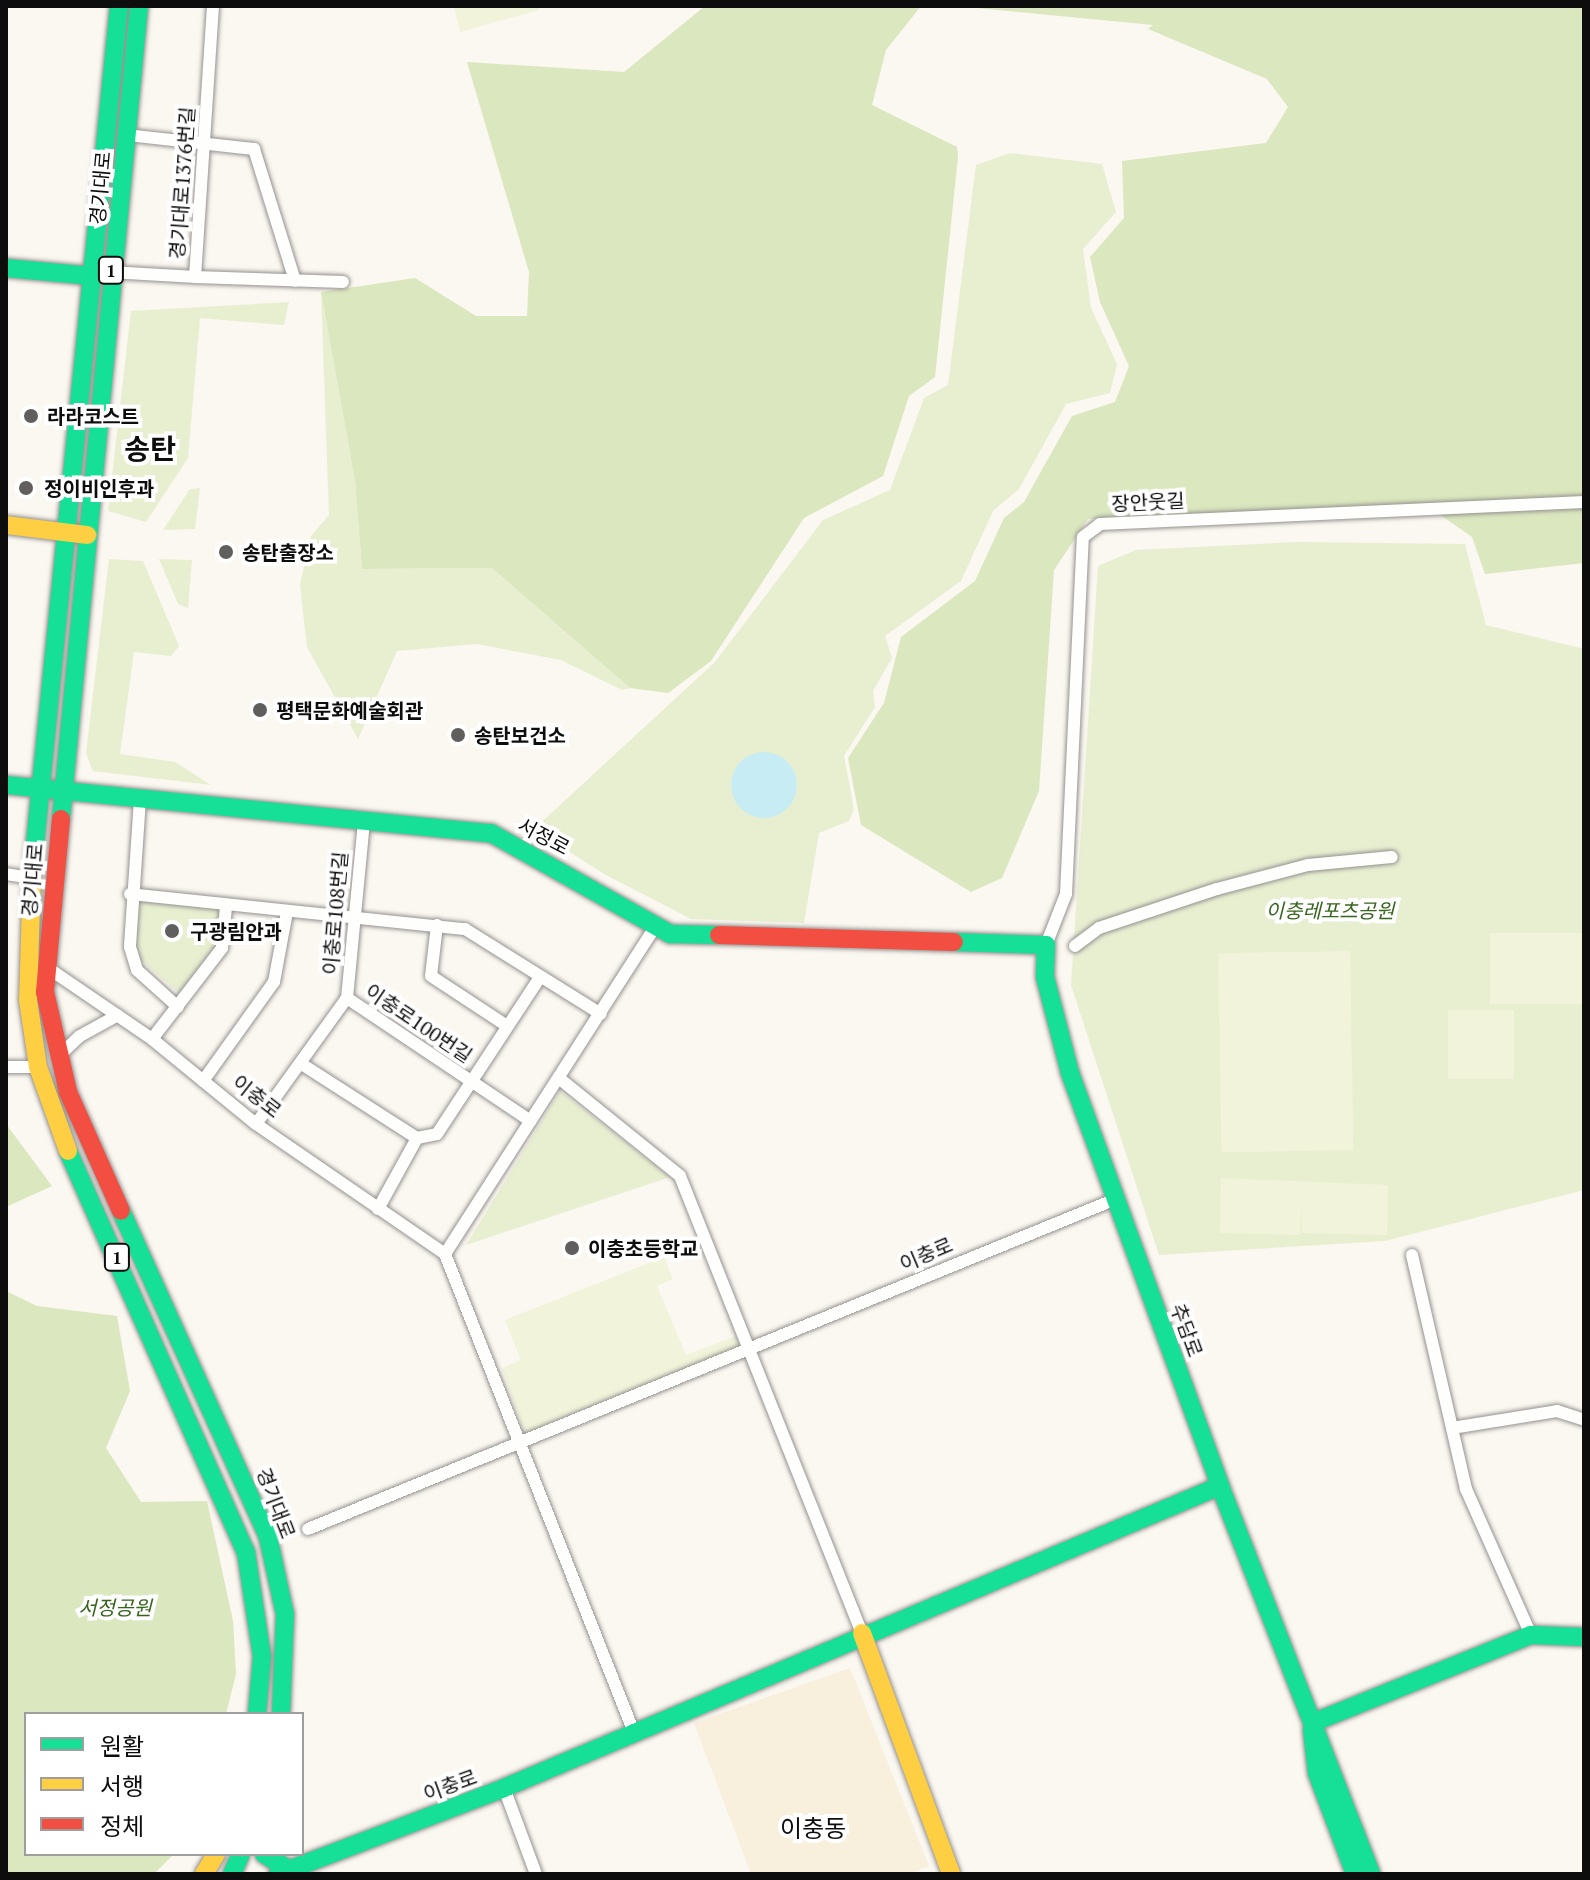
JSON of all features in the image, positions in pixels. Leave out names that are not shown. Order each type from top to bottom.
[{"type":"street","name":"경기대로","points":[[119,6],[80,663],[61,791],[47,967],[58,1057],[85,1132],[268,1537],[285,1614],[281,1712]]},
{"type":"street","name":"경기대로","points":[[139,6],[127,135],[102,274],[67,532],[25,946],[38,1067],[70,1157],[236,1523],[256,1593],[262,1656],[257,1712]]},
{"type":"street","name":"경기대로1376번길","points":[[102,274],[195,277],[213,6]]},
{"type":"street","points":[[127,135],[254,149],[295,281]]},
{"type":"street","points":[[6,268],[102,274]]},
{"type":"street","points":[[195,277],[343,282]]},
{"type":"street","name":"장안웃길","points":[[1046,945],[1066,894],[1083,537],[1100,524],[1584,502]]},
{"type":"street","points":[[6,525],[87,535]]},
{"type":"street","name":"서정로","points":[[6,785],[491,833],[670,934],[1046,945]]},
{"type":"street","points":[[140,799],[130,894],[130,947],[137,970],[178,1007]]},
{"type":"street","name":"이충로108번길","points":[[256,1124],[347,998],[364,821]]},
{"type":"street","points":[[1075,946],[1099,928],[1217,889],[1308,865],[1392,857]]},
{"type":"street","points":[[6,874],[31,878]]},
{"type":"street","points":[[130,894],[226,907],[354,916],[465,929],[601,1014]]},
{"type":"street","points":[[152,1039],[222,948],[226,907]]},
{"type":"street","points":[[203,1081],[274,982],[287,912]]},
{"type":"street","points":[[437,925],[431,976],[507,1026]]},
{"type":"street","points":[[633,1730],[445,1254],[655,927]]},
{"type":"street","name":"추담로","points":[[1046,945],[1045,977],[1070,1073],[1220,1486],[1371,1874]]},
{"type":"street","name":"이충로","points":[[25,946],[47,967],[152,1039],[256,1124],[445,1254]]},
{"type":"street","name":"이충로100번길","points":[[378,1209],[417,1138],[437,1134],[540,977]]},
{"type":"street","name":"이충로100번길","points":[[347,998],[531,1121]]},
{"type":"street","points":[[58,1057],[80,1036],[118,1015]]},
{"type":"street","points":[[300,1063],[417,1138]]},
{"type":"street","points":[[6,1067],[38,1067]]},
{"type":"street","points":[[560,1079],[680,1176],[754,1350],[951,1874]]},
{"type":"street","name":"이충로","points":[[308,1529],[754,1350],[1116,1199]]},
{"type":"street","points":[[1412,1255],[1466,1489],[1531,1635]]},
{"type":"street","points":[[1452,1428],[1557,1411],[1584,1420]]},
{"type":"street","name":"이충로","points":[[283,1872],[504,1788],[862,1633],[1220,1486]]},
{"type":"street","points":[[1312,1723],[1531,1635],[1584,1637]]},
{"type":"street","name":"추담로","points":[[1312,1723],[1317,1773],[1355,1874]]},
{"type":"street","points":[[504,1788],[536,1874]]},
{"type":"street","points":[[204,1874],[215,1856]]},
{"type":"street","points":[[266,1856],[283,1872]]},
{"type":"shaded area","points":[[850,1668],[929,1866],[909,1874],[751,1874],[694,1723]]},
{"type":"green space","points":[[454,6],[538,6],[539,10],[460,32]]},
{"type":"green space","points":[[705,6],[921,6],[886,50],[872,105],[957,147],[958,157],[935,377],[909,396],[883,476],[804,518],[711,661],[668,693],[630,688],[492,568],[362,569],[355,481],[321,292],[415,278],[476,316],[527,316],[529,272],[467,62],[624,72]]},
{"type":"green space","points":[[956,6],[1584,6],[1584,563],[1485,574],[1472,537],[1429,507],[1088,519],[1054,570],[1039,791],[1002,878],[971,892],[861,825],[848,758],[884,703],[901,637],[975,581],[1004,518],[1024,502],[1072,416],[1115,402],[1129,366],[1100,302],[1090,257],[1124,218],[1122,161],[1266,143],[1288,107],[1267,79],[1148,29],[1153,25]]},
{"type":"green space","points":[[1010,153],[1102,164],[1116,212],[1083,249],[1091,308],[1117,364],[1110,393],[1066,404],[1019,489],[993,511],[961,581],[885,636],[892,658],[873,691],[875,707],[844,756],[854,809],[849,821],[819,833],[804,923],[691,919],[604,874],[534,829],[715,662],[823,520],[890,490],[924,398],[948,385],[976,165]]},
{"type":"green space","points":[[321,292],[355,481],[362,569],[492,568],[630,688],[622,690],[561,660],[477,644],[397,651],[358,739],[307,647],[300,585],[311,536],[329,515]]},
{"type":"green space","points":[[289,302],[284,325],[200,318],[188,458],[146,522],[108,511],[131,311]]},
{"type":"green space","points":[[200,488],[195,529],[163,530],[190,489]]},
{"type":"green space","name":"이충레포츠공원","points":[[1297,542],[1465,544],[1486,625],[1584,649],[1584,1190],[1385,1241],[1159,1255],[1071,985],[1098,566],[1136,550]]},
{"type":"green space","points":[[109,559],[143,561],[179,646],[171,656],[134,652],[120,754],[175,762],[211,785],[93,771],[86,753]]},
{"type":"green space","points":[[159,559],[192,560],[188,608],[178,604]]},
{"type":"green space","points":[[138,898],[220,908],[217,944],[180,994],[136,956]]},
{"type":"green space","points":[[1490,933],[1584,933],[1584,1004],[1490,1004]]},
{"type":"green space","points":[[1350,951],[1353,1150],[1221,1152],[1218,953]]},
{"type":"green space","points":[[1448,1010],[1514,1010],[1514,1079],[1448,1079]]},
{"type":"green space","points":[[560,1091],[670,1177],[466,1245]]},
{"type":"green space","points":[[6,1124],[52,1186],[6,1207]]},
{"type":"green space","points":[[1221,1178],[1388,1185],[1387,1235],[1302,1233],[1302,1203],[1300,1235],[1220,1233]]},
{"type":"green space","points":[[664,1257],[673,1279],[657,1286],[686,1355],[736,1336],[740,1347],[525,1434],[502,1368],[521,1360],[505,1320]]},
{"type":"green space","name":"서정공원","points":[[6,1291],[37,1306],[117,1316],[130,1391],[106,1448],[141,1502],[207,1501],[233,1621],[236,1674],[226,1712],[24,1712],[24,1856],[172,1856],[154,1874],[6,1874]]},
{"type":"water","points":[[764,752],[777,755],[787,762],[794,772],[797,785],[794,798],[787,808],[777,815],[764,818],[751,815],[741,808],[734,798],[731,785],[734,772],[741,762],[751,755]]},
{"type":"traffic: fast","points":[[32,874],[119,6]]},
{"type":"traffic: fast","points":[[61,819],[139,6]]},
{"type":"traffic: fast","points":[[6,268],[93,276]]},
{"type":"traffic: fast","points":[[6,785],[491,833],[670,934],[719,935]]},
{"type":"traffic: fast","points":[[954,942],[1046,945],[1045,977],[1070,1073],[1220,1486],[1371,1874]]},
{"type":"traffic: fast","points":[[68,1151],[246,1552],[262,1656],[257,1712]]},
{"type":"traffic: fast","points":[[121,1211],[268,1537],[285,1614],[281,1712]]},
{"type":"traffic: fast","points":[[278,1874],[504,1788],[1220,1486]]},
{"type":"traffic: fast","points":[[1312,1723],[1531,1635],[1584,1637]]},
{"type":"traffic: fast","points":[[1312,1730],[1317,1773],[1355,1874]]},
{"type":"traffic: fast","points":[[232,1874],[240,1856]]},
{"type":"traffic: fast","points":[[267,1856],[288,1869]]},
{"type":"traffic: slow","points":[[6,525],[87,535]]},
{"type":"traffic: slow","points":[[32,874],[28,1000],[38,1067],[68,1151]]},
{"type":"traffic: slow","points":[[862,1633],[951,1874]]},
{"type":"traffic: slow","points":[[204,1874],[215,1856]]},
{"type":"traffic: jam","points":[[61,819],[45,992],[68,1092],[121,1211]]},
{"type":"traffic: jam","points":[[719,935],[954,942]]},
{"type":"place","name":"라라코스트","points":[[31,416]]},
{"type":"place","name":"정이비인후과","points":[[26,488]]},
{"type":"place","name":"송탄출장소","points":[[226,552]]},
{"type":"place","name":"평택문화예술회관","points":[[260,710]]},
{"type":"place","name":"송탄보건소","points":[[458,735]]},
{"type":"place","name":"구광림안과","points":[[172,931]]},
{"type":"place","name":"이충초등학교","points":[[572,1248]]},
{"type":"district","name":"송탄","points":[[150,449]]},
{"type":"district","name":"이충동","points":[[813,1829]]}]
